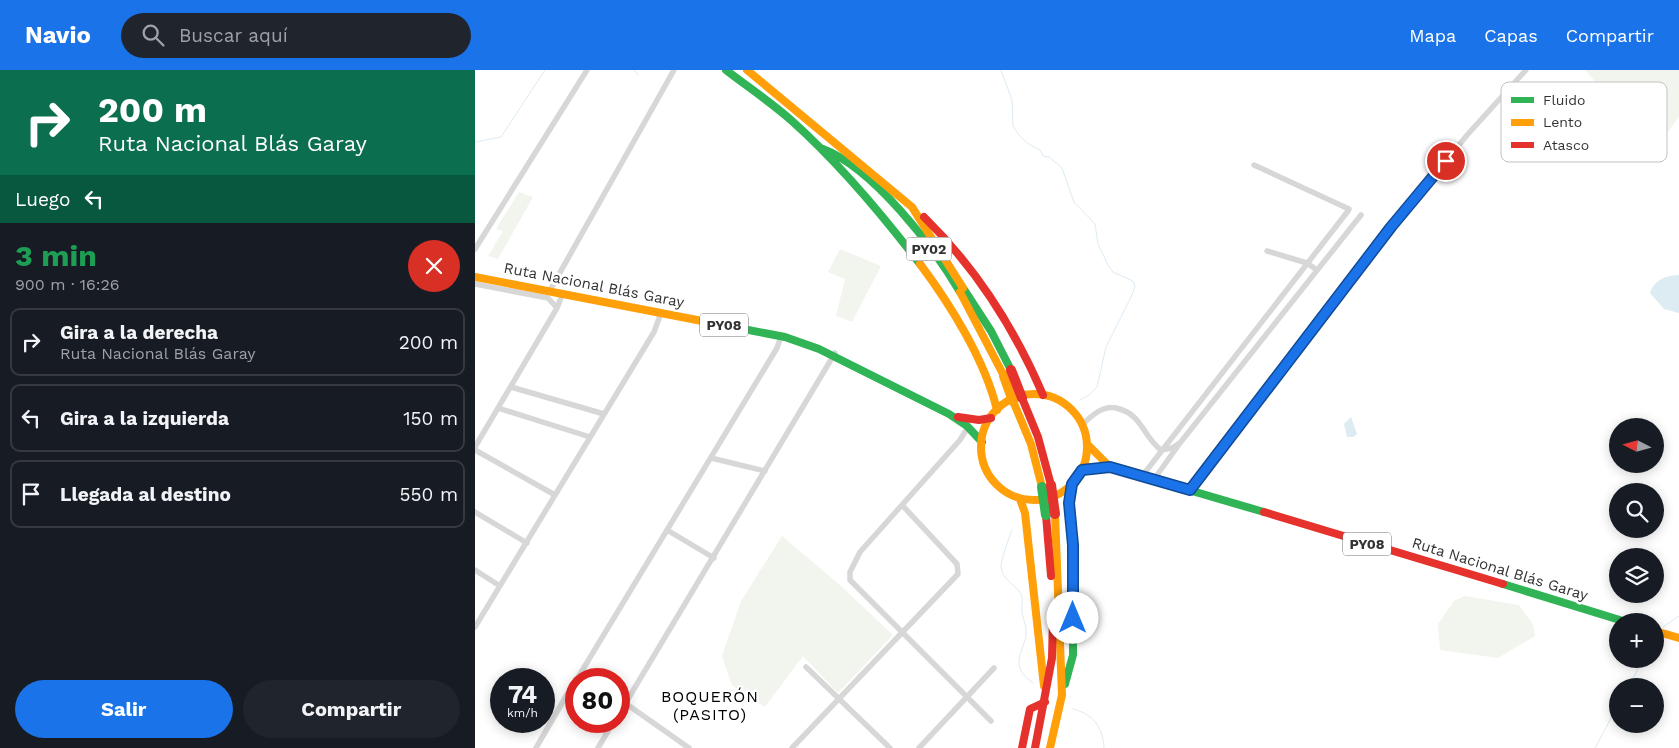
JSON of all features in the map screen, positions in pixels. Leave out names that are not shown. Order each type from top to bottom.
[{"type":"main road","name":"PY02","points":[[727,70],[791,120],[822,149],[831,150],[839,155],[870,182],[913,227],[951,278],[1007,373]]},
{"type":"main road","name":"PY02","points":[[747,70],[912,207],[991,331],[1018,400],[1031,444],[1047,486],[1051,514],[1063,695],[1050,748]]},
{"type":"main road","points":[[822,149],[889,223],[947,300],[992,390],[994,414],[982,442],[983,460],[991,477],[1003,490],[1020,499],[1048,499],[1072,484],[1082,470],[1087,444],[1082,425],[1070,408],[1053,398],[1043,395],[1018,397],[994,414]]},
{"type":"main road","points":[[912,207],[947,239],[977,274],[1007,320],[1031,365],[1043,395]]},
{"type":"main road","name":"Ruta Nacional Blás Garay","points":[[475,277],[781,336],[835,354],[958,417],[982,442]]},
{"type":"main road","name":"Ruta Nacional Blás Garay","points":[[958,417],[979,420],[994,414]]},
{"type":"main road","points":[[1087,444],[1110,467]]},
{"type":"main road","name":"Ruta Nacional Blás Garay","points":[[1082,470],[1110,467],[1155,478],[1609,617]]},
{"type":"main road","points":[[1063,695],[1073,655],[1073,545],[1069,503],[1072,484]]},
{"type":"main road","points":[[1020,499],[1025,513],[1045,700],[1030,709],[1022,748]]},
{"type":"main road","name":"PY02","points":[[1035,748],[1052,658],[1051,514]]},
{"type":"main road","points":[[1664,634],[1679,638]]},
{"type":"street","points":[[475,249],[587,70]]},
{"type":"street","points":[[549,292],[675,70]]},
{"type":"street","points":[[1515,82],[1526,70]]},
{"type":"street","points":[[1190,490],[1391,227],[1468,134],[1501,98]]},
{"type":"street","points":[[1143,475],[1349,208],[1254,165]]},
{"type":"street","points":[[1155,478],[1180,443],[1361,215]]},
{"type":"street","points":[[1267,251],[1307,263],[1317,270]]},
{"type":"street","points":[[475,284],[548,298],[557,308]]},
{"type":"street","points":[[555,495],[475,448],[557,308],[562,295]]},
{"type":"street","points":[[475,627],[654,332],[661,313]]},
{"type":"street","points":[[1263,318],[1275,323]]},
{"type":"street","points":[[583,668],[777,348],[781,336]]},
{"type":"street","points":[[630,695],[835,354]]},
{"type":"street","points":[[511,387],[604,414]]},
{"type":"street","points":[[1082,425],[1095,413],[1111,407],[1129,411],[1153,443],[1161,450]]},
{"type":"street","points":[[498,408],[591,437]]},
{"type":"street","points":[[968,427],[960,440],[860,552],[850,572],[850,580],[991,721]]},
{"type":"street","points":[[1153,443],[1168,441]]},
{"type":"street","points":[[1161,450],[1172,448],[1180,443]]},
{"type":"street","points":[[711,458],[765,472]]},
{"type":"street","points":[[792,748],[958,574],[957,564],[902,505]]},
{"type":"street","points":[[475,512],[527,543]]},
{"type":"street","points":[[667,530],[714,558]]},
{"type":"street","points":[[475,570],[500,586]]},
{"type":"street","points":[[806,666],[890,748]]},
{"type":"street","points":[[919,748],[994,668]]},
{"type":"street","points":[[536,748],[565,699]]},
{"type":"street","points":[[630,707],[689,748]]},
{"type":"street","points":[[598,748],[607,733]]},
{"type":"shaded area","points":[[1585,70],[1679,70],[1679,117],[1667,133],[1667,82],[1596,82]]},
{"type":"shaded area","points":[[519,192],[533,197],[498,259],[488,256],[503,231],[496,229]]},
{"type":"shaded area","points":[[840,249],[881,266],[852,322],[836,316],[845,279],[828,272]]},
{"type":"shaded area","points":[[1679,275],[1679,313],[1664,309],[1650,293],[1655,284],[1661,279]]},
{"type":"shaded area","points":[[1351,417],[1357,434],[1353,437],[1347,437],[1344,424]]},
{"type":"shaded area","points":[[782,536],[841,586],[893,635],[838,693],[803,656],[765,707],[732,685],[722,656],[741,601]]},
{"type":"shaded area","points":[[1465,596],[1519,605],[1533,624],[1535,636],[1498,658],[1440,650],[1438,624],[1454,601]]},
{"type":"waterway","points":[[475,142],[501,137],[545,70]]},
{"type":"waterway","points":[[634,70],[638,75]]},
{"type":"waterway","points":[[1001,70],[1012,100],[1013,126],[1027,143],[1040,150],[1043,156],[1049,157],[1062,168],[1074,202],[1095,224],[1098,244],[1108,265],[1113,272],[1133,281],[1135,286],[1106,347],[1097,387],[1080,400]]},
{"type":"waterway","points":[[1012,530],[1001,566],[1004,575],[1022,597],[1026,635],[1019,662],[1024,676],[1033,683]]},
{"type":"waterway","points":[[1664,626],[1679,616]]},
{"type":"waterway","points":[[1633,678],[1638,668]]},
{"type":"waterway","points":[[1073,709],[1086,714],[1096,722],[1102,734],[1104,748]]},
{"type":"waterway","points":[[1595,748],[1609,722]]},
{"type":"traffic: fast","points":[[726,70],[768,101],[810,137],[875,208],[920,264]]},
{"type":"traffic: fast","points":[[823,149],[862,173],[881,190],[918,232],[960,292]]},
{"type":"traffic: fast","points":[[963,288],[991,331],[1011,370]]},
{"type":"traffic: fast","points":[[733,327],[785,337],[819,349],[949,414],[967,426],[982,442]]},
{"type":"traffic: fast","points":[[1082,470],[1110,467],[1264,512]]},
{"type":"traffic: fast","points":[[1065,684],[1073,655],[1073,545],[1069,503],[1072,484]]},
{"type":"traffic: fast","points":[[1042,487],[1046,515]]},
{"type":"traffic: fast","points":[[1503,584],[1609,617]]},
{"type":"traffic: slow","points":[[747,70],[912,207],[963,288]]},
{"type":"traffic: slow","points":[[920,264],[965,333],[984,372],[997,410]]},
{"type":"traffic: slow","points":[[475,277],[733,327]]},
{"type":"traffic: slow","points":[[960,292],[1004,376]]},
{"type":"traffic: slow","points":[[1004,376],[1013,401]]},
{"type":"traffic: slow","points":[[1034,394],[1054,398],[1071,410],[1083,427],[1087,447],[1083,467],[1071,484],[1054,496],[1034,500],[1014,496],[997,484],[985,467],[981,447],[985,427],[997,410],[1014,398],[1034,394]]},
{"type":"traffic: slow","points":[[1013,401],[1031,444],[1042,487]]},
{"type":"traffic: slow","points":[[1087,444],[1110,467]]},
{"type":"traffic: slow","points":[[1020,499],[1025,513],[1044,686]]},
{"type":"traffic: slow","points":[[1050,748],[1062,695],[1055,514]]},
{"type":"traffic: slow","points":[[1664,634],[1679,638]]},
{"type":"traffic: jam","points":[[924,217],[961,257],[993,300],[1020,346],[1043,395]]},
{"type":"traffic: jam","points":[[1011,370],[1022,398]]},
{"type":"traffic: jam","points":[[1022,398],[1038,437],[1051,485]]},
{"type":"traffic: jam","points":[[958,417],[979,420],[991,418]]},
{"type":"traffic: jam","points":[[1051,485],[1055,514]]},
{"type":"traffic: jam","points":[[1264,512],[1503,584]]},
{"type":"traffic: jam","points":[[1046,515],[1051,576]]},
{"type":"traffic: jam","points":[[1035,748],[1052,658],[1053,616]]},
{"type":"traffic: jam","points":[[1022,748],[1030,709],[1045,702]]},
{"type":"district","name":"BOQUERÓN (PASITO)","points":[[710,705]]},
{"type":"route","points":[[1073,618],[1073,545],[1069,519],[1069,503],[1072,484],[1082,470],[1110,467],[1190,490],[1391,227],[1446,161]]}]
